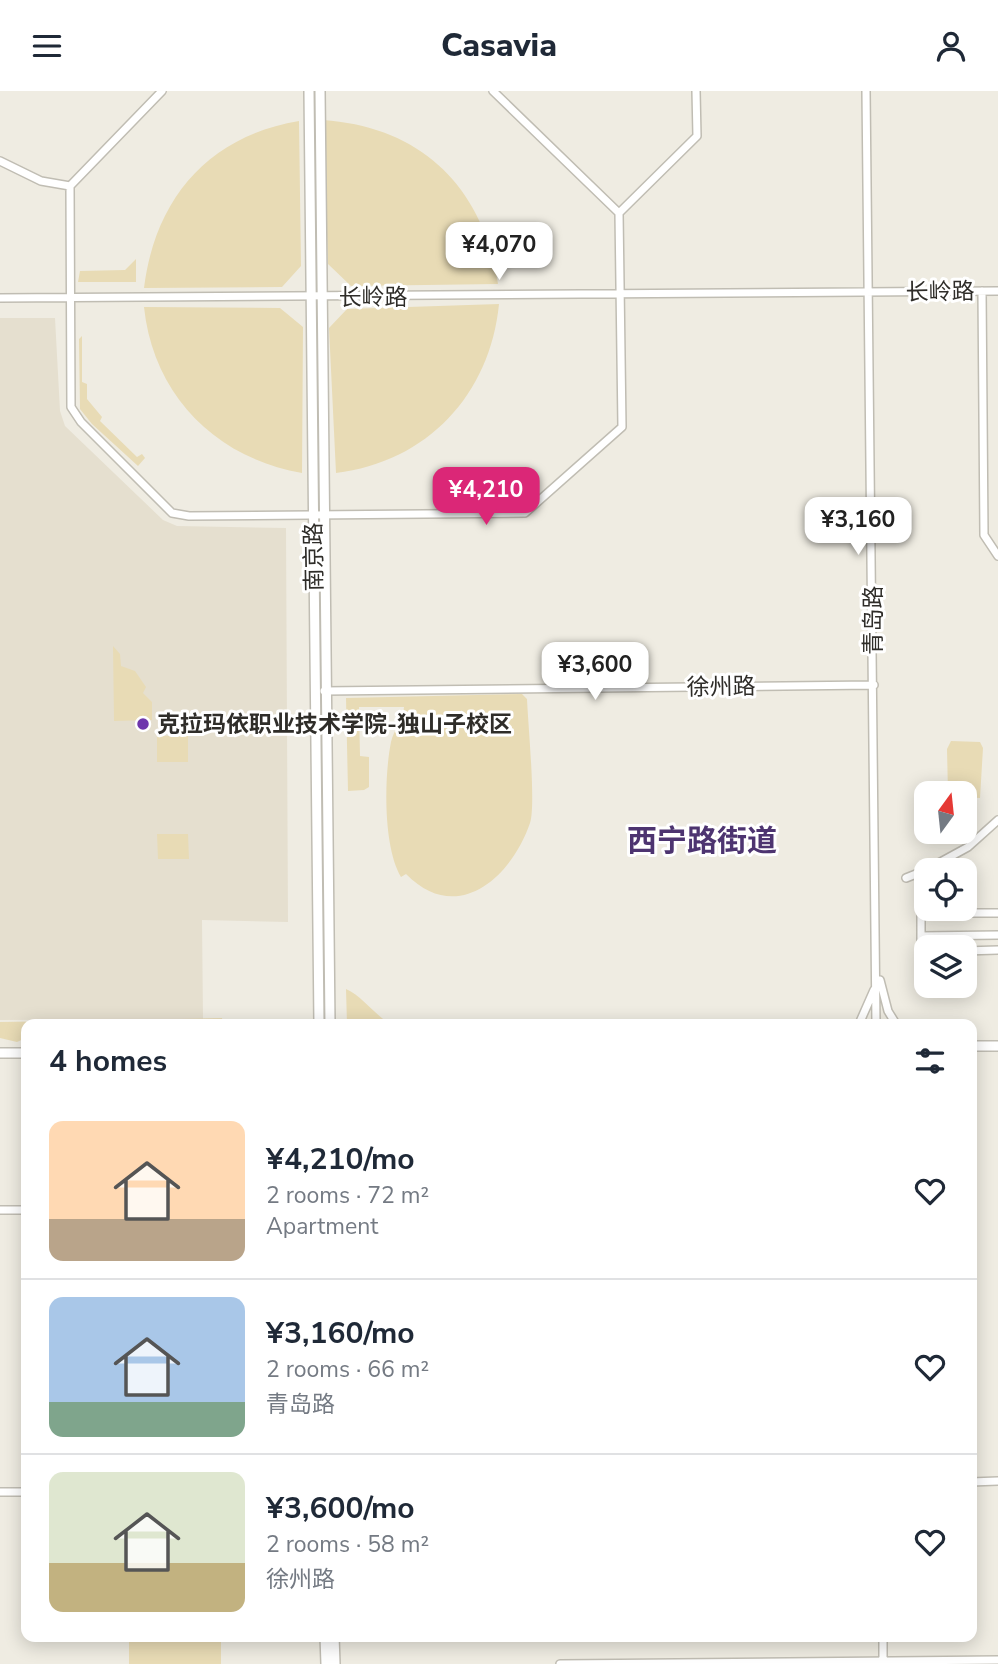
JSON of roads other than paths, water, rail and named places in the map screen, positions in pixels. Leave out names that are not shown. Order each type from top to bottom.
[{"type":"main road","name":"南京路","points":[[309,91],[319,1019]]},
{"type":"main road","name":"南京路","points":[[320,91],[330,1019]]},
{"type":"main road","points":[[977,1046],[998,1046]]},
{"type":"main road","points":[[0,1053],[21,1053]]},
{"type":"main road","points":[[326,1642],[326,1664]]},
{"type":"main road","points":[[334,1642],[335,1664]]},
{"type":"street","points":[[162,91],[70,186],[71,407],[80,422],[172,513],[189,516],[525,513],[622,427],[619,213],[493,91]]},
{"type":"street","points":[[619,213],[697,137],[696,91]]},
{"type":"street","name":"青岛路","points":[[866,91],[876,1019]]},
{"type":"street","points":[[0,161],[41,181],[70,186]]},
{"type":"street","points":[[982,291],[984,535],[998,556]]},
{"type":"street","name":"长岭路","points":[[0,298],[998,291]]},
{"type":"street","name":"徐州路","points":[[316,691],[874,685]]},
{"type":"street","points":[[948,858],[968,847],[998,820]]},
{"type":"street","points":[[906,878],[914,875]]},
{"type":"street","points":[[921,935],[920,913],[998,913]]},
{"type":"street","points":[[977,936],[998,936]]},
{"type":"street","points":[[987,936],[988,950]]},
{"type":"street","points":[[977,950],[998,950]]},
{"type":"street","points":[[861,1019],[873,993],[877,965]]},
{"type":"street","points":[[877,965],[888,1011],[893,1019]]},
{"type":"street","points":[[0,1210],[21,1210]]},
{"type":"street","points":[[977,1482],[998,1481]]},
{"type":"street","points":[[0,1492],[21,1492]]},
{"type":"street","points":[[883,1642],[883,1660]]},
{"type":"street","points":[[560,1664],[998,1660]]},
{"type":"place","name":"克拉玛依职业技术学院-独山子校区","points":[[143,724]]},
{"type":"district","name":"西宁路街道","points":[[702,841]]}]
